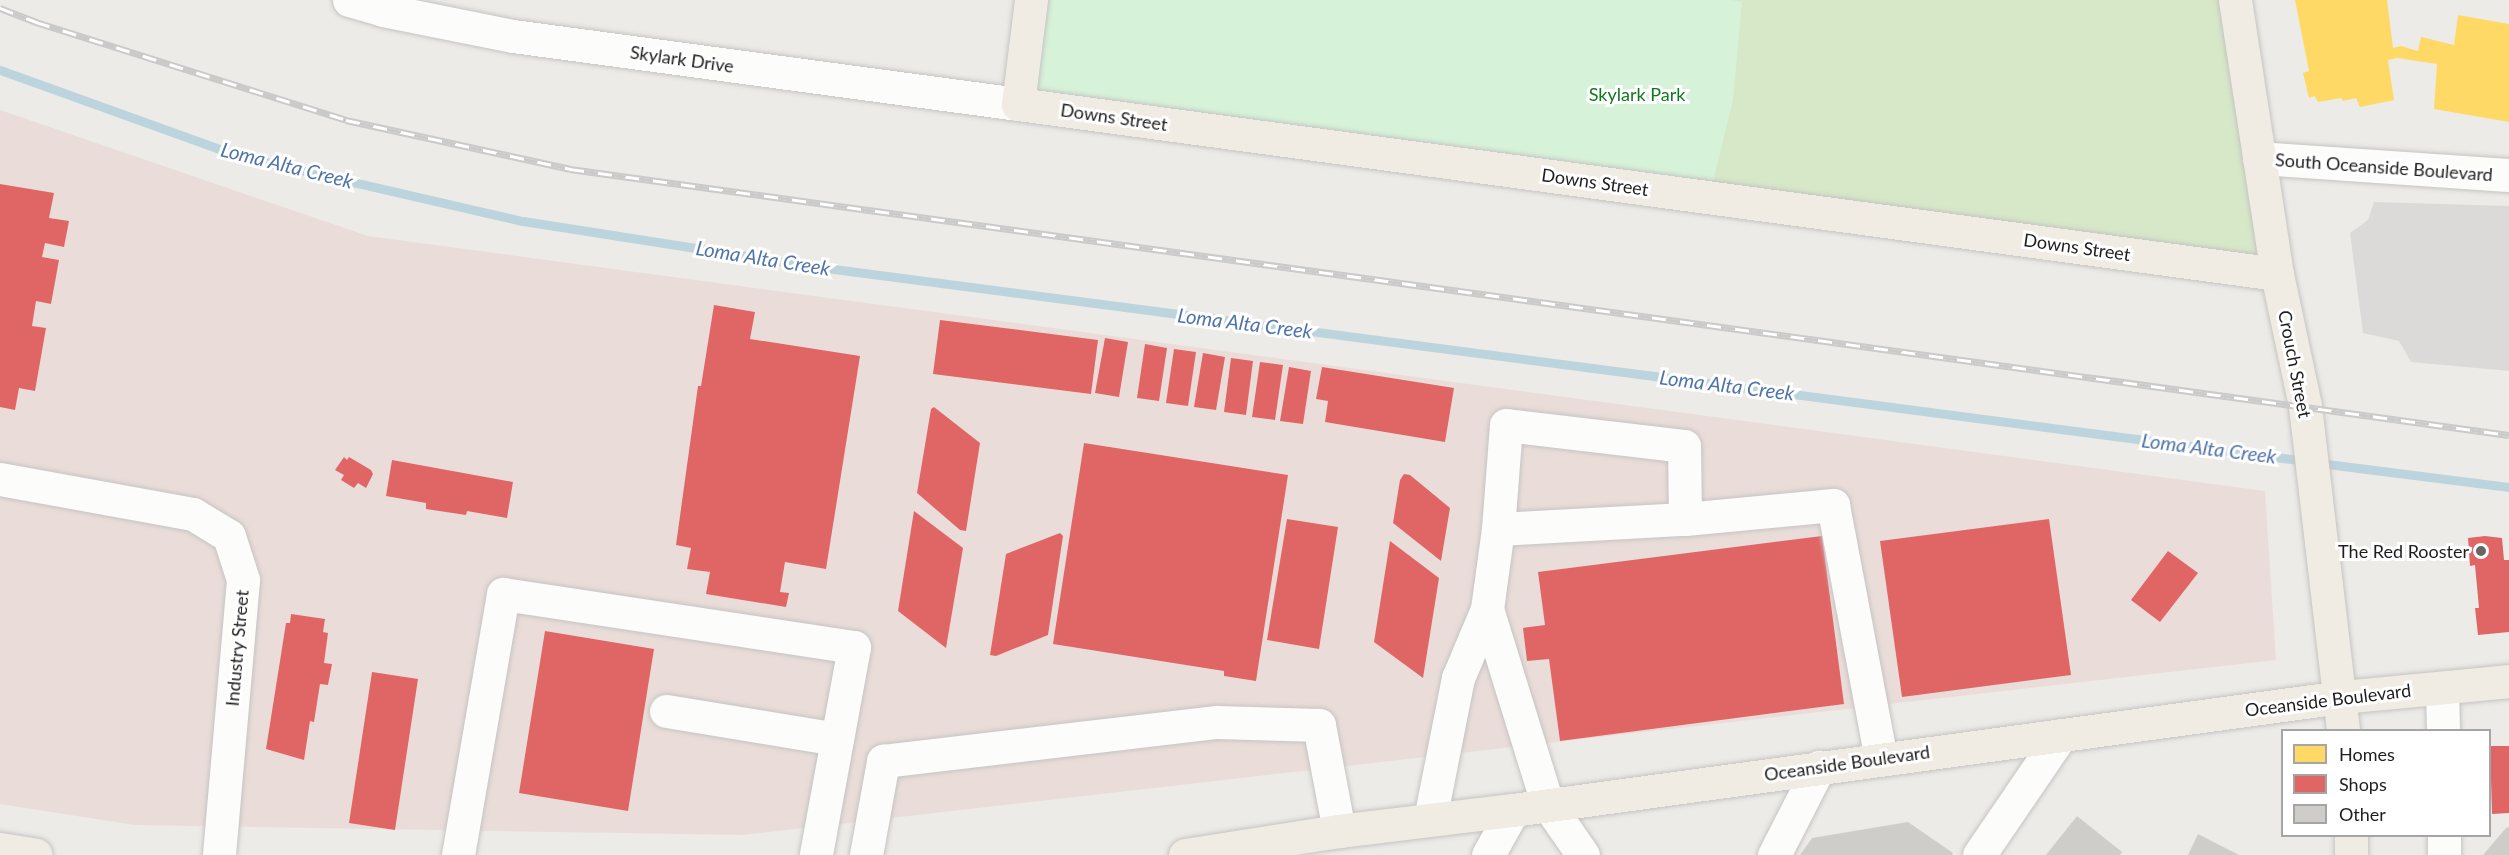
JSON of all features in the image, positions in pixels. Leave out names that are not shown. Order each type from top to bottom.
[{"type":"main road","points":[[1018,104],[1031,0]]},
{"type":"main road","name":"Crouch Street","points":[[2235,0],[2277,274],[2309,440],[2341,697],[2343,729]]},
{"type":"main road","name":"Downs Street","points":[[1018,104],[2277,274]]},
{"type":"main road","name":"Oceanside Boulevard","points":[[1185,855],[1339,831],[1513,810],[1547,803],[2341,697],[2509,681]]},
{"type":"main road","points":[[2351,837],[2351,855]]},
{"type":"main road","points":[[0,849],[36,855]]},
{"type":"street","name":"Skylark Drive","points":[[349,0],[383,10],[513,36],[1018,104]]},
{"type":"street","name":"South Oceanside Boulevard","points":[[2259,158],[2509,175]]},
{"type":"street","points":[[1430,819],[1458,678],[1487,609],[1498,529],[1506,425],[1684,446],[1685,519]]},
{"type":"street","name":"Industry Street","points":[[0,478],[193,514],[229,536],[243,580],[219,855]]},
{"type":"street","points":[[1498,529],[1685,519],[1833,505],[1881,759]]},
{"type":"street","points":[[458,855],[503,594],[854,647],[816,855]]},
{"type":"street","points":[[1487,609],[1547,803],[1583,855]]},
{"type":"street","points":[[2442,688],[2443,729]]},
{"type":"street","points":[[666,711],[837,739]]},
{"type":"street","points":[[866,855],[883,761],[1216,722],[1319,725],[1339,831]]},
{"type":"street","points":[[1979,855],[2061,735]]},
{"type":"street","points":[[1774,855],[1819,767]]},
{"type":"street","points":[[1488,855],[1513,810]]},
{"type":"street","points":[[2444,837],[2444,855]]},
{"type":"shaded area","points":[[0,110],[368,236],[2265,491],[2276,660],[742,835],[134,825],[0,804]]},
{"type":"shaded area","points":[[2374,202],[2509,206],[2509,371],[2411,362],[2399,341],[2363,333],[2350,233],[2368,220]]},
{"type":"green space","name":"Skylark Park","points":[[1030,0],[1732,0],[1742,2],[1733,100],[1709,198],[1017,104]]},
{"type":"green space","points":[[1720,0],[2238,0],[2277,274],[1709,198]]},
{"type":"building: Homes","points":[[2295,0],[2387,0],[2393,48],[2401,46],[2418,51],[2421,37],[2454,45],[2458,15],[2509,24],[2509,122],[2434,109],[2437,64],[2397,58],[2388,60],[2394,100],[2360,107],[2356,98],[2318,102],[2315,96],[2309,98],[2303,73],[2309,71]]},
{"type":"building: Shops","points":[[0,184],[54,193],[49,218],[69,221],[64,247],[45,243],[42,257],[59,260],[51,304],[36,301],[32,326],[46,328],[35,391],[19,388],[15,410],[0,407]]},
{"type":"building: Shops","points":[[714,305],[755,312],[750,339],[860,356],[826,569],[785,562],[780,592],[789,593],[786,607],[706,594],[710,572],[687,569],[691,548],[676,545],[698,386],[701,386]]},
{"type":"building: Shops","points":[[940,320],[1098,340],[1091,394],[933,374]]},
{"type":"building: Shops","points":[[1105,338],[1128,342],[1119,397],[1095,393]]},
{"type":"building: Shops","points":[[1145,344],[1167,348],[1159,401],[1137,398]]},
{"type":"building: Shops","points":[[1174,349],[1196,352],[1188,406],[1166,403]]},
{"type":"building: Shops","points":[[1203,353],[1225,357],[1216,410],[1194,407]]},
{"type":"building: Shops","points":[[1231,358],[1253,361],[1246,415],[1224,412]]},
{"type":"building: Shops","points":[[1260,362],[1283,365],[1275,420],[1252,417]]},
{"type":"building: Shops","points":[[1289,367],[1311,371],[1303,424],[1280,421]]},
{"type":"building: Shops","points":[[1322,367],[1454,388],[1445,442],[1325,422],[1328,401],[1316,399]]},
{"type":"building: Shops","points":[[934,407],[980,443],[966,531],[960,530],[917,493],[931,409]]},
{"type":"building: Shops","points":[[1084,443],[1288,475],[1256,681],[1224,676],[1224,671],[1053,644]]},
{"type":"building: Shops","points":[[344,457],[347,460],[349,457],[371,470],[373,474],[366,488],[358,483],[354,488],[341,480],[344,475],[335,470]]},
{"type":"building: Shops","points":[[392,460],[513,482],[507,518],[467,511],[466,515],[426,509],[426,503],[386,496]]},
{"type":"building: Shops","points":[[1404,474],[1410,475],[1450,508],[1441,561],[1393,523],[1400,480]]},
{"type":"building: Shops","points":[[914,511],[963,548],[946,648],[898,611]]},
{"type":"building: Shops","points":[[1287,519],[1338,527],[1319,649],[1267,640]]},
{"type":"building: Shops","points":[[2049,519],[2071,675],[1902,697],[1880,541]]},
{"type":"building: Shops","points":[[1060,533],[1063,536],[1048,635],[996,656],[990,655],[1006,554]]},
{"type":"building: Shops","points":[[1822,536],[1844,704],[1560,741],[1549,659],[1527,661],[1523,628],[1545,625],[1538,572]]},
{"type":"building: Shops","points":[[2485,536],[2502,538],[2504,560],[2509,560],[2509,632],[2478,635],[2475,608],[2479,608],[2475,565],[2470,566],[2468,538]]},
{"type":"building: Shops","points":[[1390,541],[1439,578],[1423,678],[1374,642]]},
{"type":"building: Shops","points":[[2168,551],[2198,573],[2160,622],[2131,600]]},
{"type":"building: Shops","points":[[291,614],[325,619],[323,632],[328,633],[324,663],[332,664],[328,685],[320,684],[314,722],[310,721],[304,760],[266,749],[286,623],[290,623]]},
{"type":"building: Shops","points":[[545,631],[654,649],[628,811],[519,793]]},
{"type":"building: Shops","points":[[372,672],[418,679],[395,830],[349,823]]},
{"type":"building: Shops","points":[[2491,746],[2509,746],[2509,813],[2492,814]]},
{"type":"building: Other","points":[[2077,816],[2122,852],[2120,855],[2046,855]]},
{"type":"building: Other","points":[[1908,822],[1953,853],[1952,855],[1800,855],[1812,838]]},
{"type":"building: Other","points":[[2509,827],[2509,855],[2483,855],[2506,828]]},
{"type":"building: Other","points":[[2198,834],[2239,855],[2188,855]]},
{"type":"waterway","name":"Loma Alta Creek","points":[[0,70],[236,155],[523,221],[803,265],[2305,461]]},
{"type":"waterway","name":"Loma Alta Creek","points":[[2319,463],[2509,487]]},
{"type":"railway","points":[[0,8],[36,22],[346,120],[570,169],[2509,435]]},
{"type":"place","name":"The Red Rooster","points":[[2481,551]]}]
